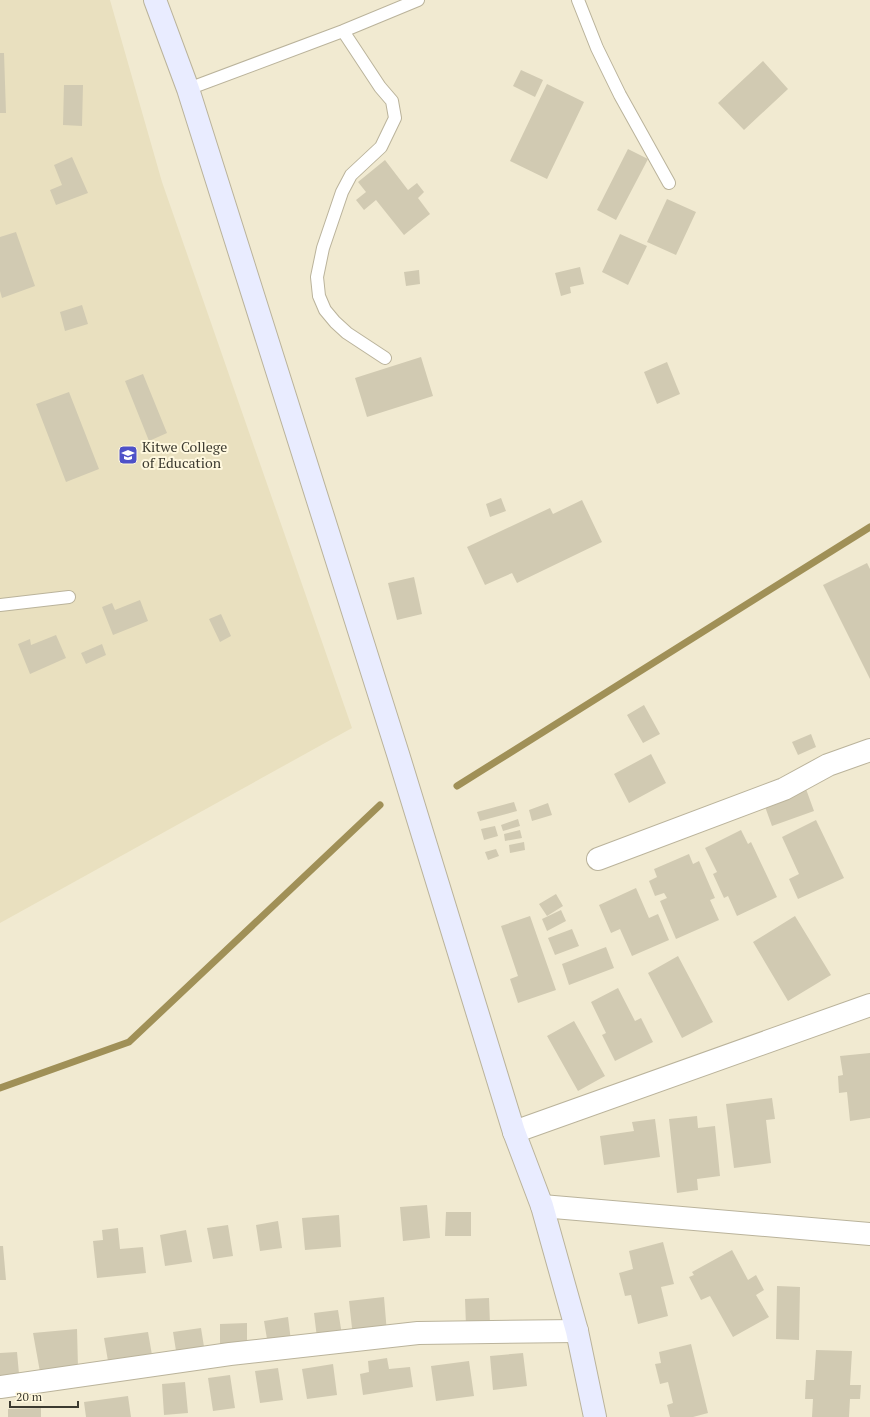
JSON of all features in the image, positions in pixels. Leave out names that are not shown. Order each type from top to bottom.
[{"type":"street","points":[[155,0],[188,89],[398,754],[514,1132],[542,1206],[576,1331],[595,1417]]},
{"type":"street","points":[[598,859],[784,789],[828,765],[870,750]]},
{"type":"street","points":[[514,1132],[870,1005]]},
{"type":"street","points":[[542,1206],[870,1234]]},
{"type":"street","points":[[0,1387],[230,1354],[418,1333],[576,1331]]},
{"type":"lane","points":[[188,89],[343,31],[418,0]]},
{"type":"lane","points":[[578,0],[597,48],[610,75],[669,184]]},
{"type":"lane","points":[[343,31],[380,87],[392,102],[395,118],[381,147],[351,175],[342,192],[323,248],[317,277],[319,296],[325,310],[334,322],[386,358]]},
{"type":"lane","points":[[0,605],[69,597]]},
{"type":"shaded area","name":"Kitwe College of Education","points":[[0,0],[110,0],[162,182],[352,728],[0,923]]},
{"type":"building","points":[[0,53],[4,53],[6,113],[0,113]]},
{"type":"building","points":[[763,61],[788,89],[744,130],[718,103]]},
{"type":"building","points":[[521,70],[543,80],[535,97],[513,86]]},
{"type":"building","points":[[547,84],[584,102],[547,179],[510,161]]},
{"type":"building","points":[[64,85],[83,85],[82,126],[63,125]]},
{"type":"building","points":[[628,149],[648,159],[616,220],[597,210]]},
{"type":"building","points":[[72,157],[88,193],[56,205],[50,190],[62,185],[54,165]]},
{"type":"building","points":[[385,160],[408,190],[417,183],[424,192],[418,198],[430,214],[404,235],[376,200],[364,210],[356,200],[366,192],[358,182]]},
{"type":"building","points":[[667,199],[696,212],[676,255],[647,242]]},
{"type":"building","points":[[16,232],[35,286],[2,298],[0,291],[0,237]]},
{"type":"building","points":[[620,234],[647,246],[628,285],[602,272]]},
{"type":"building","points":[[580,267],[584,284],[570,287],[571,293],[561,296],[555,273]]},
{"type":"building","points":[[419,270],[420,284],[406,286],[404,272]]},
{"type":"building","points":[[82,305],[88,324],[65,331],[60,312]]},
{"type":"building","points":[[421,357],[433,396],[367,417],[355,378]]},
{"type":"building","points":[[667,362],[680,394],[657,404],[644,372]]},
{"type":"building","points":[[143,374],[167,433],[149,441],[125,381]]},
{"type":"building","points":[[69,392],[99,469],[66,482],[36,404]]},
{"type":"building","points":[[501,498],[506,511],[490,517],[486,504]]},
{"type":"building","points":[[582,500],[602,542],[517,583],[512,573],[485,585],[467,547],[550,508],[553,514]]},
{"type":"building","points":[[867,563],[870,569],[870,679],[823,585]]},
{"type":"building","points":[[414,577],[422,614],[397,620],[388,583]]},
{"type":"building","points":[[140,600],[148,621],[113,635],[102,607],[112,603],[115,610]]},
{"type":"building","points":[[221,614],[231,636],[220,642],[209,619]]},
{"type":"building","points":[[56,635],[66,658],[30,674],[18,644],[30,639],[31,645]]},
{"type":"building","points":[[102,644],[106,655],[86,664],[81,653]]},
{"type":"building","points":[[644,705],[660,734],[643,743],[627,715]]},
{"type":"building","points":[[811,734],[816,747],[798,755],[792,742]]},
{"type":"building","points":[[651,754],[666,783],[629,803],[614,774]]},
{"type":"building","points":[[806,789],[814,811],[772,826],[764,804]]},
{"type":"building","points":[[514,802],[517,811],[480,821],[477,812]]},
{"type":"building","points":[[548,803],[552,815],[532,821],[529,810]]},
{"type":"building","points":[[518,819],[520,826],[503,831],[501,825]]},
{"type":"building","points":[[816,820],[844,878],[798,899],[789,879],[799,874],[782,837]]},
{"type":"building","points":[[495,826],[498,836],[484,840],[481,829]]},
{"type":"building","points":[[520,830],[522,838],[505,841],[504,834]]},
{"type":"building","points":[[741,830],[748,844],[751,842],[777,897],[737,916],[728,896],[724,898],[713,874],[717,872],[705,848]]},
{"type":"building","points":[[524,842],[525,850],[510,853],[509,845]]},
{"type":"building","points":[[496,849],[499,856],[488,860],[485,852]]},
{"type":"building","points":[[689,854],[693,864],[699,861],[715,898],[710,900],[719,920],[676,939],[660,901],[667,898],[664,893],[655,896],[649,881],[657,877],[654,869]]},
{"type":"building","points":[[636,888],[649,918],[658,914],[669,940],[632,956],[620,929],[611,933],[599,905]]},
{"type":"building","points":[[556,894],[563,906],[547,916],[539,904]]},
{"type":"building","points":[[561,910],[566,921],[547,931],[542,919]]},
{"type":"building","points":[[530,916],[556,990],[518,1003],[510,979],[518,976],[501,926]]},
{"type":"building","points":[[795,916],[831,975],[788,1001],[753,942]]},
{"type":"building","points":[[572,929],[579,946],[555,955],[548,938]]},
{"type":"building","points":[[606,947],[614,968],[569,985],[562,964]]},
{"type":"building","points":[[678,956],[713,1022],[682,1038],[648,973]]},
{"type":"building","points":[[618,988],[635,1021],[641,1018],[653,1042],[615,1061],[602,1035],[606,1033],[591,1002]]},
{"type":"building","points":[[574,1021],[605,1076],[578,1091],[547,1036]]},
{"type":"building","points":[[870,1053],[870,1118],[850,1121],[847,1092],[839,1093],[838,1076],[843,1075],[840,1056]]},
{"type":"building","points":[[772,1098],[775,1119],[766,1120],[771,1163],[734,1168],[726,1104]]},
{"type":"building","points":[[697,1116],[698,1128],[715,1126],[720,1176],[697,1179],[698,1190],[677,1193],[669,1119]]},
{"type":"building","points":[[655,1119],[660,1157],[604,1165],[600,1136],[634,1131],[632,1122]]},
{"type":"building","points":[[427,1205],[430,1238],[403,1241],[400,1207]]},
{"type":"building","points":[[446,1212],[471,1212],[471,1236],[445,1236]]},
{"type":"building","points":[[339,1215],[341,1247],[305,1250],[302,1218]]},
{"type":"building","points":[[278,1221],[282,1248],[260,1251],[256,1225]]},
{"type":"building","points":[[228,1225],[233,1256],[213,1259],[207,1228]]},
{"type":"building","points":[[118,1228],[120,1249],[143,1247],[146,1273],[97,1278],[93,1241],[103,1240],[102,1230]]},
{"type":"building","points":[[186,1230],[192,1262],[165,1266],[160,1235]]},
{"type":"building","points":[[663,1242],[674,1284],[661,1287],[668,1316],[638,1324],[631,1295],[625,1296],[619,1273],[633,1269],[629,1251]]},
{"type":"building","points":[[0,1246],[3,1246],[6,1280],[0,1280]]},
{"type":"building","points":[[732,1250],[748,1280],[756,1275],[764,1290],[756,1295],[769,1317],[733,1337],[710,1296],[701,1300],[689,1277],[694,1275],[692,1272]]},
{"type":"building","points":[[777,1286],[800,1287],[799,1340],[776,1339]]},
{"type":"building","points":[[384,1297],[387,1333],[353,1337],[349,1301]]},
{"type":"building","points":[[489,1298],[490,1324],[466,1326],[465,1299]]},
{"type":"building","points":[[338,1310],[342,1335],[317,1338],[314,1313]]},
{"type":"building","points":[[288,1317],[291,1341],[268,1345],[264,1321]]},
{"type":"building","points":[[247,1323],[247,1344],[220,1345],[220,1324]]},
{"type":"building","points":[[201,1328],[205,1353],[177,1357],[173,1332]]},
{"type":"building","points":[[77,1329],[78,1368],[40,1372],[33,1333]]},
{"type":"building","points":[[148,1332],[152,1355],[108,1361],[104,1338]]},
{"type":"building","points":[[691,1344],[708,1413],[693,1417],[670,1417],[667,1405],[673,1403],[668,1382],[660,1384],[655,1364],[661,1363],[659,1352]]},
{"type":"building","points":[[816,1350],[852,1351],[850,1385],[861,1385],[860,1399],[850,1399],[849,1417],[812,1417],[813,1399],[805,1399],[806,1380],[814,1380]]},
{"type":"building","points":[[17,1352],[19,1374],[0,1376],[0,1353]]},
{"type":"building","points":[[523,1353],[527,1386],[493,1390],[490,1356]]},
{"type":"building","points":[[387,1358],[389,1369],[410,1367],[413,1387],[363,1395],[360,1374],[369,1372],[368,1361]]},
{"type":"building","points":[[469,1361],[474,1396],[436,1401],[431,1366]]},
{"type":"building","points":[[333,1364],[337,1395],[307,1399],[302,1369]]},
{"type":"building","points":[[278,1368],[283,1400],[260,1403],[255,1371]]},
{"type":"building","points":[[230,1375],[235,1408],[213,1411],[208,1378]]},
{"type":"building","points":[[185,1382],[188,1413],[164,1415],[162,1384]]},
{"type":"building","points":[[128,1396],[131,1417],[86,1417],[84,1402]]},
{"type":"building","points":[[41,1408],[41,1417],[8,1417],[8,1409]]},
{"type":"waterway","points":[[457,786],[870,527]]},
{"type":"waterway","points":[[0,1088],[129,1042],[380,805]]},
{"type":"place","name":"Kitwe College of Education","points":[[128,455]]}]
